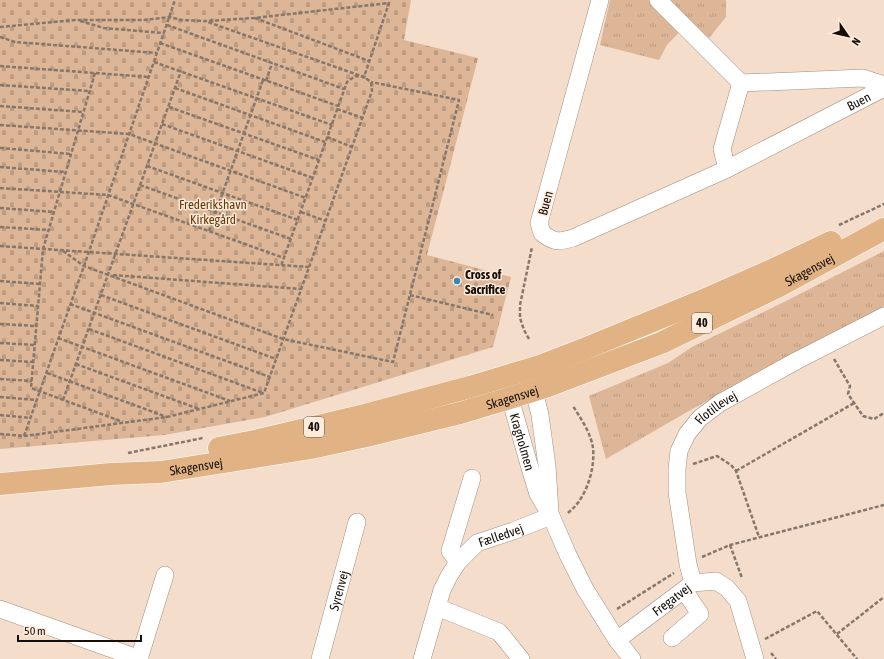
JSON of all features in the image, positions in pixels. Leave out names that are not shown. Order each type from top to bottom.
[{"type":"main road","name":"Skagensvej","points":[[110,474],[159,461],[259,440],[365,415],[470,387],[540,366],[699,302],[772,270],[884,217]]},
{"type":"main road","name":"Skagensvej","points":[[0,484],[110,474],[161,472],[311,448],[366,436],[510,398],[534,391],[661,343],[779,286],[884,229]]},
{"type":"street","name":"Buen","points":[[600,0],[539,223],[542,233],[550,239],[560,241],[573,238],[727,169],[884,86]]},
{"type":"street","points":[[658,0],[741,83],[722,149],[727,169]]},
{"type":"street","name":"Buen","points":[[741,83],[863,78],[884,86]]},
{"type":"street","name":"Flotillevej","points":[[672,638],[700,614],[688,586],[688,564],[677,492],[677,469],[680,451],[687,434],[700,418],[720,403],[796,361],[884,316]]},
{"type":"street","points":[[516,373],[534,391]]},
{"type":"street","name":"Kragholmen","points":[[516,373],[510,398],[538,494],[551,516],[585,589],[623,635],[632,659]]},
{"type":"street","name":"Kragholmen","points":[[534,391],[540,415],[547,466],[551,516]]},
{"type":"street","points":[[458,562],[450,551],[472,478]]},
{"type":"street","name":"Fælledvej","points":[[422,659],[442,590],[458,562],[477,543],[551,516]]},
{"type":"street","name":"Syrenvej","points":[[320,659],[357,522]]},
{"type":"street","points":[[0,609],[140,659],[165,575]]},
{"type":"street","name":"Fregatvej","points":[[623,635],[688,586],[716,581],[727,588],[738,601],[755,659]]},
{"type":"street","points":[[437,607],[499,632],[520,659]]},
{"type":"path","points":[[24,436],[175,0]]},
{"type":"path","points":[[0,27],[75,20],[144,20],[170,17],[181,20],[205,21],[254,18],[389,3],[364,77]]},
{"type":"path","points":[[254,18],[369,60]]},
{"type":"path","points":[[75,20],[104,28],[164,33]]},
{"type":"path","points":[[63,251],[84,266],[283,339],[393,362],[459,100],[371,82],[364,77],[205,21]]},
{"type":"path","points":[[167,25],[344,89]]},
{"type":"path","points":[[0,37],[15,42],[157,52]]},
{"type":"path","points":[[160,43],[265,80],[363,118]]},
{"type":"path","points":[[154,62],[332,125]]},
{"type":"path","points":[[208,231],[256,98],[272,63]]},
{"type":"path","points":[[0,66],[149,77]]},
{"type":"path","points":[[63,400],[181,72]]},
{"type":"path","points":[[95,73],[43,249],[31,388],[124,422]]},
{"type":"path","points":[[281,266],[347,82],[355,76],[364,77]]},
{"type":"path","points":[[264,393],[363,118],[372,91],[371,82]]},
{"type":"path","points":[[0,85],[89,91]]},
{"type":"path","points":[[175,88],[325,142]]},
{"type":"path","points":[[0,106],[83,112]]},
{"type":"path","points":[[168,107],[319,160]]},
{"type":"path","points":[[162,124],[313,178]]},
{"type":"path","points":[[0,125],[129,134],[306,198]]},
{"type":"path","points":[[327,138],[352,147]]},
{"type":"path","points":[[0,148],[71,154]]},
{"type":"path","points":[[147,166],[298,220]]},
{"type":"path","points":[[0,168],[66,172]]},
{"type":"path","points":[[140,186],[291,239]]},
{"type":"path","points":[[0,188],[108,195],[284,258]]},
{"type":"path","points":[[835,227],[884,204]]},
{"type":"path","points":[[0,208],[54,212]]},
{"type":"path","points":[[301,212],[326,221]]},
{"type":"path","points":[[0,227],[48,230]]},
{"type":"path","points":[[529,339],[520,318],[520,305],[533,245],[542,233]]},
{"type":"path","points":[[0,246],[309,267]]},
{"type":"path","points":[[108,275],[301,289]]},
{"type":"path","points":[[0,281],[40,284]]},
{"type":"path","points":[[101,295],[276,360]]},
{"type":"path","points":[[410,295],[493,315]]},
{"type":"path","points":[[0,303],[38,306]]},
{"type":"path","points":[[70,304],[270,377]]},
{"type":"path","points":[[0,324],[36,326]]},
{"type":"path","points":[[89,329],[264,393]]},
{"type":"path","points":[[58,338],[230,402]]},
{"type":"path","points":[[0,343],[35,345]]},
{"type":"path","points":[[826,346],[850,386],[848,394],[863,416],[874,419],[884,413]]},
{"type":"path","points":[[0,360],[33,362]]},
{"type":"path","points":[[76,364],[199,409]]},
{"type":"path","points":[[47,373],[167,417]]},
{"type":"path","points":[[0,379],[32,381]]},
{"type":"path","points":[[0,434],[24,436],[167,417],[264,393]]},
{"type":"path","points":[[0,397],[37,400]]},
{"type":"path","points":[[736,471],[854,403]]},
{"type":"path","points":[[565,507],[567,513],[576,505],[589,480],[593,463],[593,448],[586,428],[573,406]]},
{"type":"path","points":[[0,415],[31,418]]},
{"type":"path","points":[[127,453],[204,438]]},
{"type":"path","points":[[677,469],[717,456],[731,465],[736,471],[759,537]]},
{"type":"path","points":[[623,635],[615,610],[688,564],[730,544],[884,504]]},
{"type":"path","points":[[837,634],[884,597]]},
{"type":"path","points":[[762,640],[817,611],[857,659]]},
{"type":"green space","name":"Frederikshavn Kirkegård","points":[[0,0],[411,0],[404,40],[478,58],[427,255],[511,277],[493,347],[265,417],[164,435],[0,449]]},
{"type":"green space","points":[[610,0],[726,0],[726,17],[709,38],[690,21],[667,45],[659,60],[600,45]]},
{"type":"green space","points":[[884,251],[884,308],[694,408],[606,459],[589,396],[668,363],[692,347]]},
{"type":"place","name":"Cross of Sacrifice","points":[[457,281]]}]
